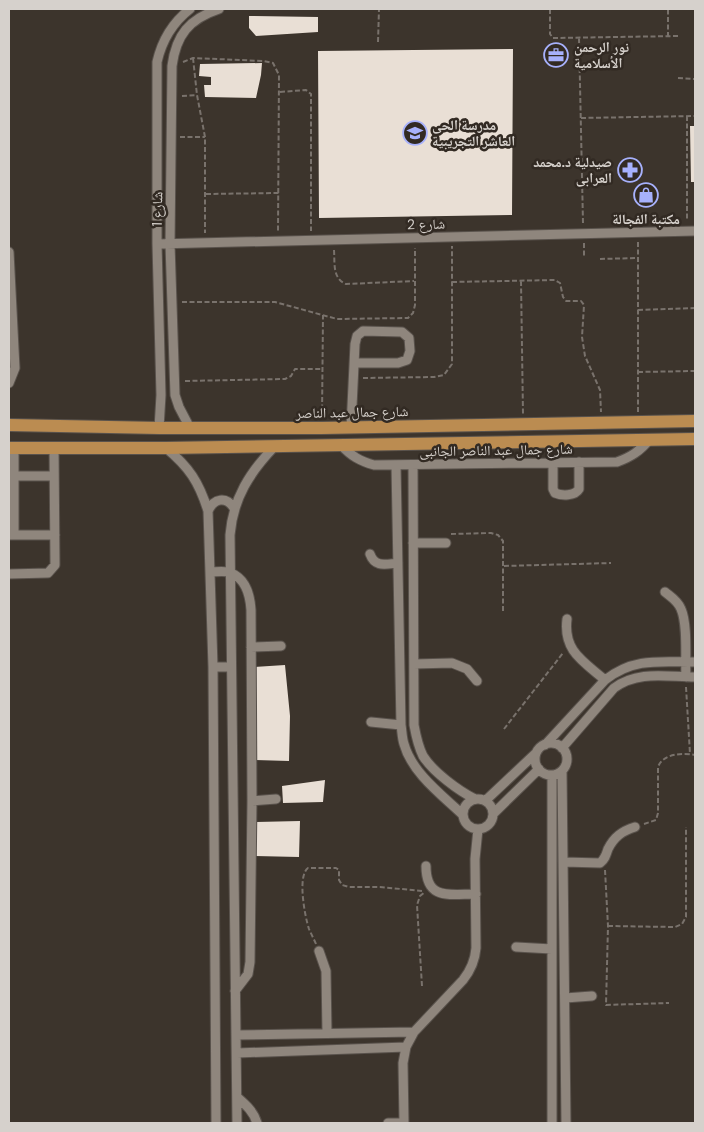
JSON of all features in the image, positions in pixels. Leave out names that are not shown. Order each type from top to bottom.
[{"type":"main road","name":"شارع جمال عبد الناصر","points":[[11,422],[159,428],[322,428],[695,421]]},
{"type":"main road","points":[[11,448],[166,448],[695,439]]},
{"type":"street","name":"شارع 1","points":[[159,428],[161,395],[157,244],[157,62],[166,36],[173,24],[190,9]]},
{"type":"street","name":"شارع 1","points":[[190,428],[175,395],[170,244],[172,66],[174,52],[180,37],[191,24],[204,14],[219,9]]},
{"type":"street","name":"شارع 2","points":[[157,244],[691,231]]},
{"type":"street","points":[[9,252],[15,368],[9,383]]},
{"type":"street","points":[[351,427],[354,344],[358,336],[362,331],[402,332],[409,338],[410,352],[406,360],[398,363],[354,363]]},
{"type":"street","name":"شارع جمال عبد الناصر الجانبى","points":[[341,445],[350,455],[361,462],[374,465],[617,462],[630,457],[650,439]]},
{"type":"street","points":[[237,1123],[230,535],[234,508],[250,475],[275,446]]},
{"type":"street","points":[[11,448],[12,535],[55,535]]},
{"type":"street","points":[[9,574],[45,574],[52,571],[55,565],[54,448]]},
{"type":"street","points":[[166,448],[181,460],[193,475],[202,492],[208,511],[212,667],[216,1123]]},
{"type":"street","points":[[552,462],[553,488],[554,492],[558,494],[574,494],[578,492],[579,462]]},
{"type":"street","points":[[396,465],[401,725],[404,745],[413,764],[426,779],[463,815],[466,824],[478,829],[488,824],[493,814],[539,769]]},
{"type":"street","points":[[413,465],[414,725],[417,742],[424,757],[436,770],[460,791],[480,800],[492,809],[493,814]]},
{"type":"street","points":[[11,476],[54,476]]},
{"type":"street","points":[[208,511],[211,504],[216,500],[230,503],[234,508]]},
{"type":"street","points":[[413,543],[446,543]]},
{"type":"street","points":[[370,554],[372,561],[377,564],[398,563]]},
{"type":"street","points":[[210,572],[230,572],[242,581],[250,594],[252,801],[250,962],[248,974],[235,991]]},
{"type":"street","points":[[562,748],[614,688],[623,682],[642,676],[691,677],[686,662],[684,619],[681,608],[665,592]]},
{"type":"street","points":[[399,606],[414,606]]},
{"type":"street","points":[[567,619],[565,632],[569,645],[577,656],[605,680]]},
{"type":"street","points":[[251,646],[281,646]]},
{"type":"street","points":[[463,815],[466,805],[480,800],[545,745],[605,680],[616,671],[640,663],[695,662]]},
{"type":"street","points":[[414,664],[452,663],[467,669],[477,681]]},
{"type":"street","points":[[212,667],[231,667]]},
{"type":"street","points":[[371,722],[401,725]]},
{"type":"street","points":[[545,745],[554,744],[562,748],[567,762],[562,771],[566,1123]]},
{"type":"street","points":[[536,753],[535,762],[542,772],[552,775],[562,771]]},
{"type":"street","points":[[552,775],[552,1123]]},
{"type":"street","points":[[252,801],[276,799]]},
{"type":"street","points":[[564,862],[600,863],[604,860],[614,839],[623,831],[635,827]]},
{"type":"street","points":[[388,1122],[404,1123],[403,1063],[406,1047],[414,1032],[470,971],[475,960],[476,844],[478,829]]},
{"type":"street","points":[[426,866],[428,889],[440,894],[476,894]]},
{"type":"street","points":[[516,947],[552,949]]},
{"type":"street","points":[[319,951],[324,961],[326,972],[323,1034],[320,1050]]},
{"type":"street","points":[[564,998],[592,996]]},
{"type":"street","points":[[236,1035],[414,1032]]},
{"type":"street","points":[[237,1053],[406,1047]]},
{"type":"street","points":[[238,1098],[248,1106],[257,1123]]},
{"type":"path","points":[[378,42],[379,9]]},
{"type":"path","points":[[550,9],[551,37],[555,38],[680,36]]},
{"type":"path","points":[[668,9],[668,36]]},
{"type":"path","points":[[579,38],[584,258]]},
{"type":"path","points":[[172,66],[194,58],[273,63],[279,75],[278,241]]},
{"type":"path","points":[[194,58],[197,95],[205,137],[205,243]]},
{"type":"path","points":[[678,78],[695,79]]},
{"type":"path","points":[[279,92],[306,90],[311,94],[311,240]]},
{"type":"path","points":[[172,96],[197,95]]},
{"type":"path","points":[[686,116],[691,231]]},
{"type":"path","points":[[581,118],[695,116]]},
{"type":"path","points":[[171,137],[205,137]]},
{"type":"path","points":[[205,194],[279,193]]},
{"type":"path","points":[[638,232],[638,422]]},
{"type":"path","points":[[353,378],[434,377],[444,375],[452,364],[452,237]]},
{"type":"path","points":[[172,302],[274,302],[337,319],[408,318],[413,313],[415,305],[414,238]]},
{"type":"path","points":[[334,240],[335,273],[341,282],[346,284],[414,281]]},
{"type":"path","points":[[600,259],[638,258]]},
{"type":"path","points":[[452,282],[555,280],[562,286],[563,297],[566,301],[581,301],[584,304],[582,337],[584,356],[600,390],[602,422]]},
{"type":"path","points":[[521,281],[523,424]]},
{"type":"path","points":[[638,310],[695,308]]},
{"type":"path","points":[[322,428],[323,314]]},
{"type":"path","points":[[175,381],[286,379],[291,376],[295,369],[323,369]]},
{"type":"path","points":[[638,372],[695,371]]},
{"type":"path","points":[[446,543],[451,542],[452,534],[498,535],[502,541],[504,566],[503,613]]},
{"type":"path","points":[[504,566],[611,563]]},
{"type":"path","points":[[504,728],[569,645]]},
{"type":"path","points":[[690,754],[691,677]]},
{"type":"path","points":[[635,827],[656,820],[658,813],[658,767],[660,761],[669,756],[695,755]]},
{"type":"path","points":[[608,926],[674,927],[682,924],[686,917],[686,827]]},
{"type":"path","points":[[604,860],[608,926],[606,1005],[669,1003]]},
{"type":"path","points":[[319,951],[308,928],[302,895],[304,874],[308,868],[336,868],[339,870],[339,880],[342,885],[349,887],[428,889]]},
{"type":"path","points":[[422,986],[417,905],[420,896],[428,889]]},
{"type":"building","points":[[249,16],[318,17],[318,32],[256,36],[249,28]]},
{"type":"building","name":"مدرسة الحى العاشر التجريبية","points":[[513,49],[512,215],[319,218],[318,51]]},
{"type":"building","points":[[262,63],[256,98],[205,97],[204,85],[211,85],[211,77],[199,76],[200,64]]},
{"type":"building","points":[[690,126],[695,126],[695,182],[691,182]]},
{"type":"building","points":[[285,665],[290,716],[289,761],[255,760],[254,667]]},
{"type":"building","points":[[325,780],[323,802],[283,803],[282,786]]},
{"type":"building","points":[[300,821],[299,857],[255,856],[256,822]]},
{"type":"place","name":"نور الرحمن الأسلامية","points":[[556,55]]},
{"type":"place","name":"مدرسة الحى العاشر التجريبية","points":[[415,133]]},
{"type":"place","name":"صيدلية د.محمد العرابى","points":[[630,170]]},
{"type":"place","name":"مكتبة الفجالة","points":[[646,195]]}]
